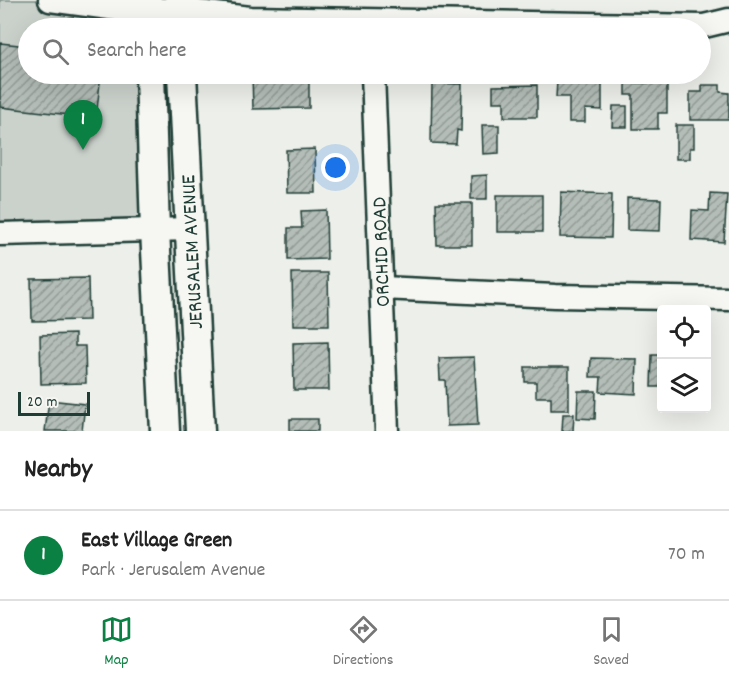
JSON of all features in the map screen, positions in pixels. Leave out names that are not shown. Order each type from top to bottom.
[{"type":"main road","name":"JERUSALEM AVENUE","points":[[150,84],[165,431]]},
{"type":"main road","name":"JERUSALEM AVENUE","points":[[183,84],[200,431]]},
{"type":"street","points":[[50,0],[148,13],[250,18]]},
{"type":"street","points":[[711,24],[729,20]]},
{"type":"street","name":"ORCHID ROAD","points":[[373,84],[387,431]]},
{"type":"street","points":[[0,234],[191,229]]},
{"type":"street","points":[[382,288],[555,296],[729,298]]},
{"type":"shaded area","points":[[0,0],[161,0],[162,18],[18,18],[18,84],[164,84],[170,227],[0,232]]},
{"type":"building","points":[[0,43],[18,45],[18,84],[100,84],[96,118],[0,107]]},
{"type":"building","points":[[252,84],[309,84],[309,108],[253,109]]},
{"type":"building","points":[[432,84],[462,84],[461,131],[457,130],[456,144],[431,143]]},
{"type":"building","points":[[557,84],[602,84],[602,110],[585,109],[585,122],[569,122],[569,97],[556,97]]},
{"type":"building","points":[[626,84],[667,84],[667,113],[658,113],[658,129],[633,129],[633,95],[626,95]]},
{"type":"building","points":[[537,85],[537,117],[504,117],[504,102],[493,102],[493,86]]},
{"type":"building","points":[[702,85],[720,85],[720,92],[729,93],[729,120],[690,120],[690,92],[702,92]]},
{"type":"building","points":[[613,106],[627,106],[627,127],[612,127]]},
{"type":"building","points":[[482,125],[499,125],[499,153],[483,154]]},
{"type":"building","points":[[676,125],[694,125],[694,148],[690,148],[690,159],[676,159]]},
{"type":"building","points":[[315,149],[316,193],[287,193],[286,150]]},
{"type":"building","points":[[487,175],[487,199],[471,199],[471,176]]},
{"type":"building","points":[[561,192],[612,194],[611,238],[560,237]]},
{"type":"building","points":[[710,193],[727,194],[724,242],[691,240],[692,210],[709,211]]},
{"type":"building","points":[[497,195],[542,195],[542,232],[497,232]]},
{"type":"building","points":[[627,198],[661,199],[660,231],[627,230]]},
{"type":"building","points":[[436,203],[472,203],[472,245],[437,245]]},
{"type":"building","points":[[326,210],[327,259],[288,260],[288,228],[302,228],[301,211]]},
{"type":"building","points":[[292,273],[328,273],[329,325],[293,325]]},
{"type":"building","points":[[88,278],[89,320],[32,321],[31,279]]},
{"type":"building","points":[[75,334],[75,346],[85,346],[86,383],[41,384],[40,335]]},
{"type":"building","points":[[328,342],[329,390],[294,390],[293,343]]},
{"type":"building","points":[[652,355],[657,355],[657,387],[651,387]]},
{"type":"building","points":[[474,357],[478,425],[447,426],[445,380],[440,380],[439,358]]},
{"type":"building","points":[[591,358],[637,359],[636,394],[600,392],[601,377],[590,377]]},
{"type":"building","points":[[525,367],[569,367],[569,410],[551,410],[551,397],[536,397],[536,382],[525,382]]},
{"type":"building","points":[[578,391],[596,391],[595,419],[577,418]]},
{"type":"building","points":[[49,400],[85,404],[82,431],[45,431]]},
{"type":"building","points":[[563,414],[574,414],[573,431],[562,431]]},
{"type":"building","points":[[290,419],[318,419],[318,431],[290,431]]},
{"type":"place","name":"East Village Green","points":[[83,150]]}]
